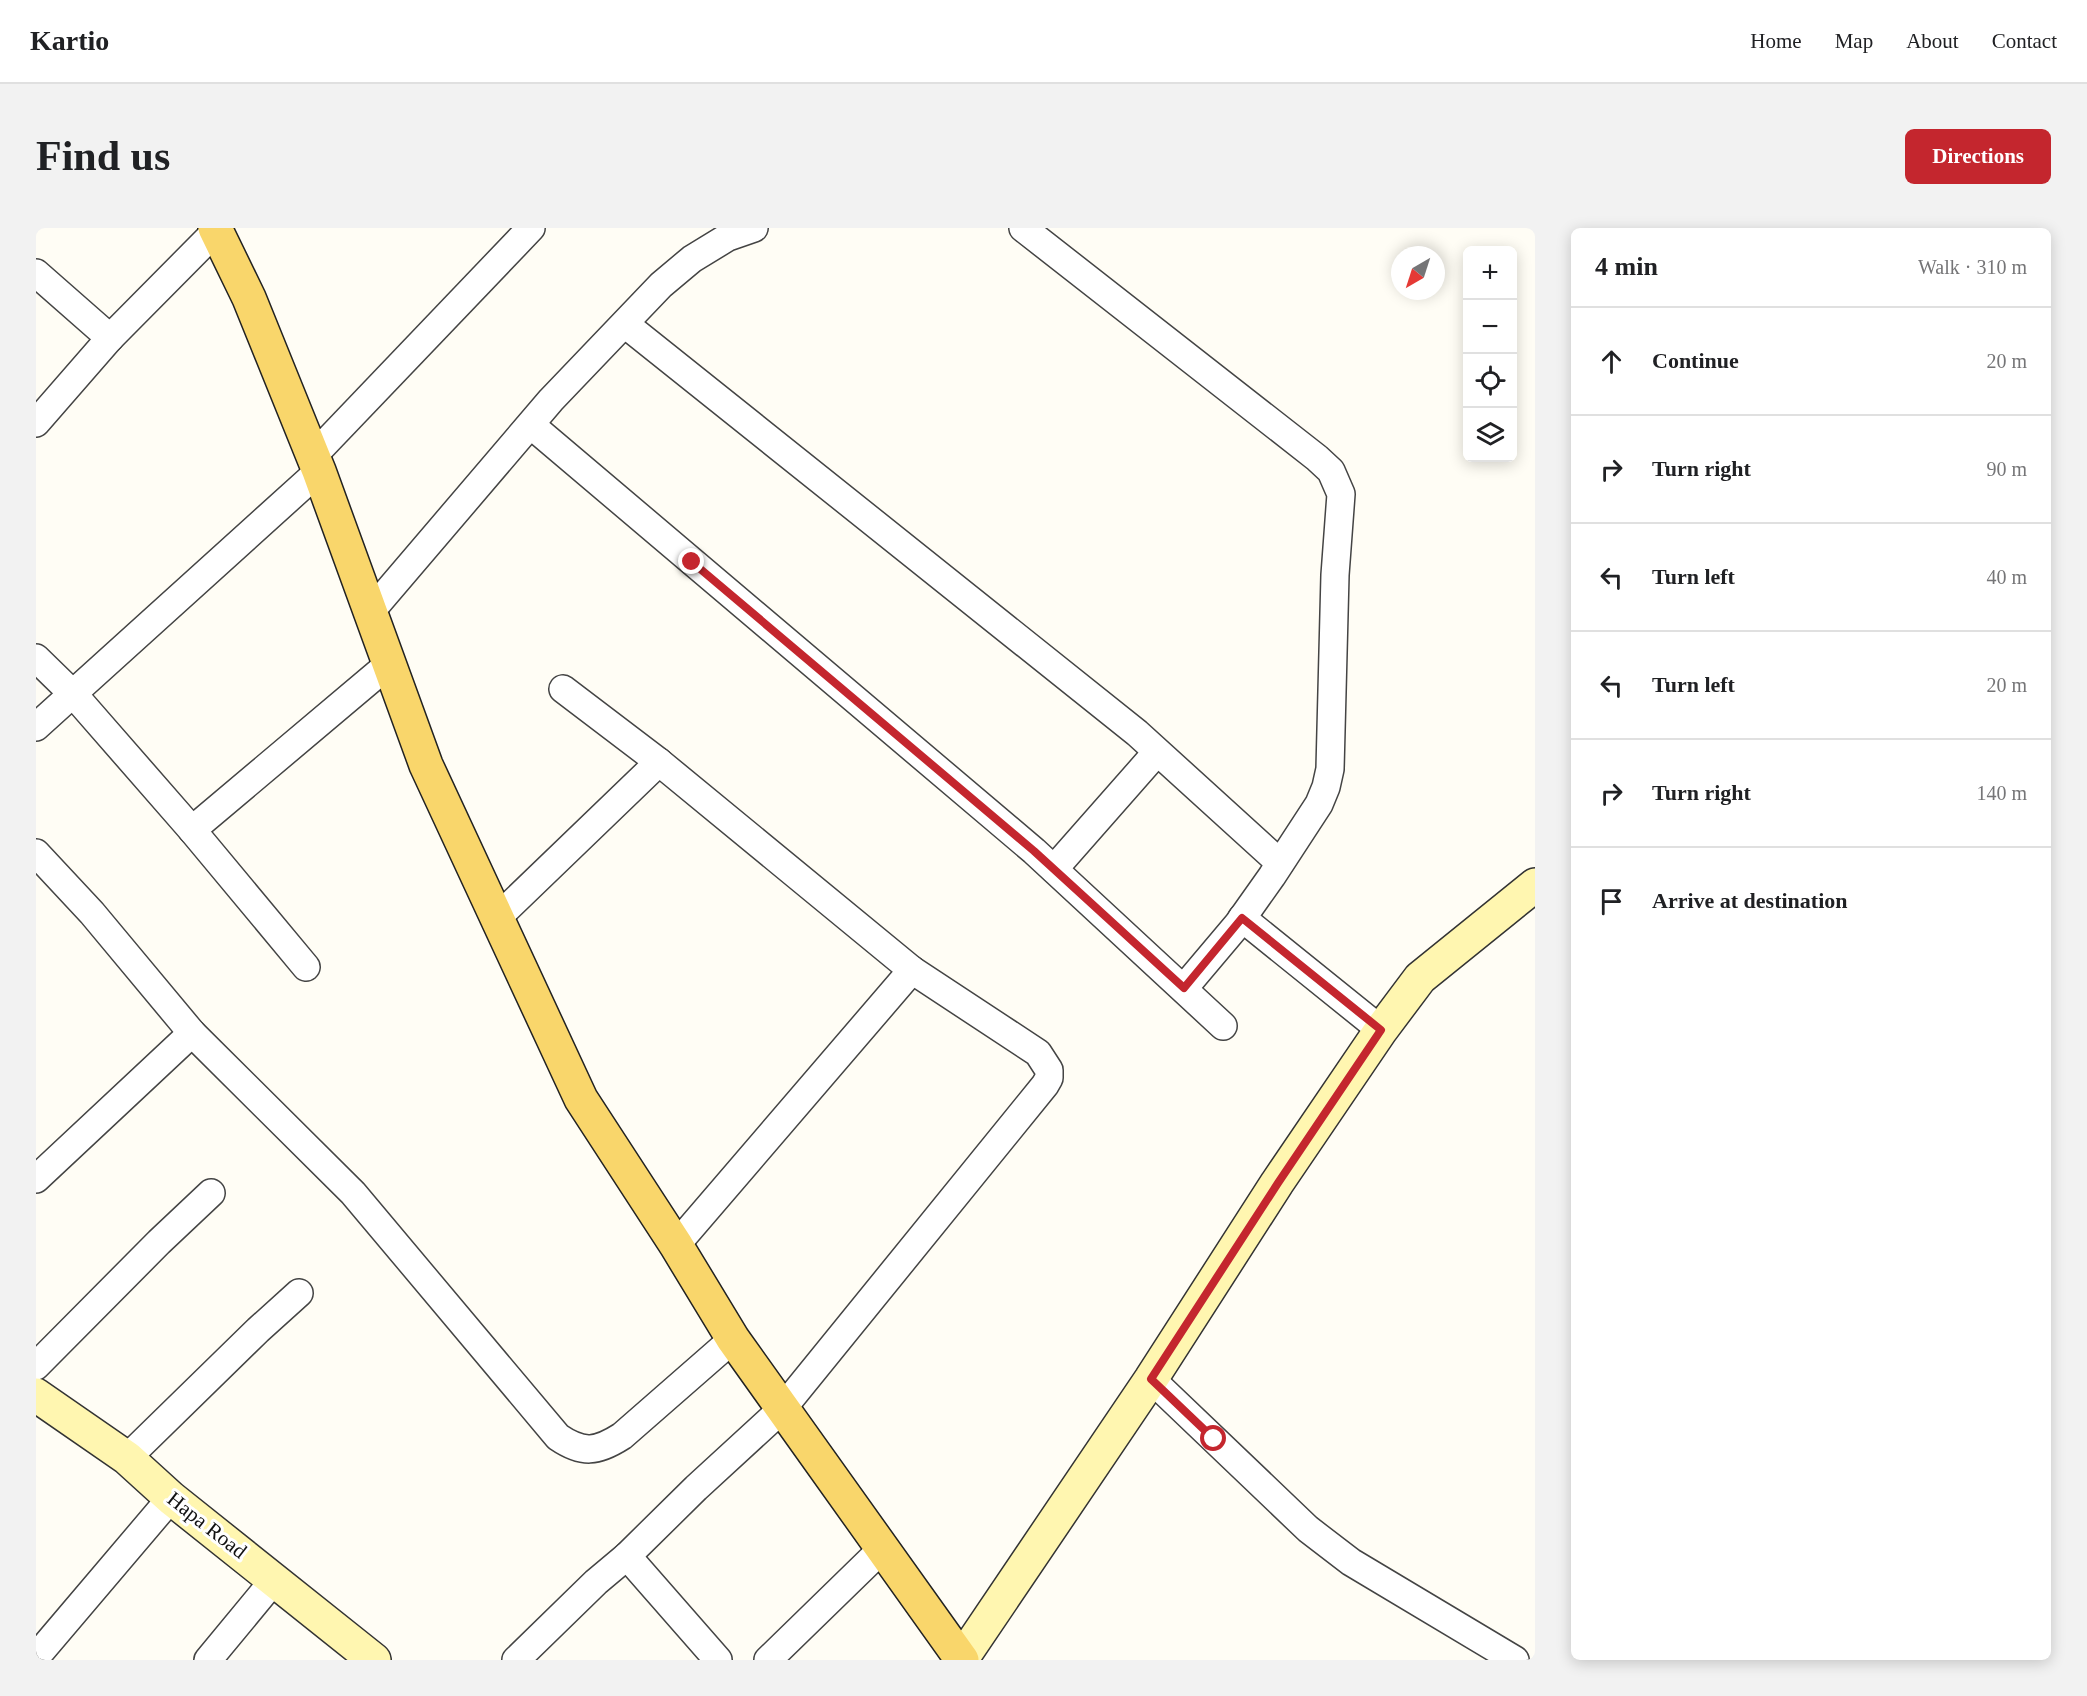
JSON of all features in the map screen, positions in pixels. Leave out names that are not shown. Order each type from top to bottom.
[{"type":"main road","points":[[215,230],[249,298],[316,464],[426,765],[581,1099],[733,1339],[961,1660]]},
{"type":"street","points":[[36,727],[316,464],[531,228]]},
{"type":"street","points":[[371,610],[551,400],[661,285],[692,259],[728,237],[754,228]]},
{"type":"street","points":[[1023,228],[1317,458],[1331,471],[1341,494],[1335,575],[1330,768],[1326,787],[1319,804],[1242,918],[1184,988]]},
{"type":"street","points":[[36,423],[110,338],[215,230]]},
{"type":"street","points":[[36,273],[110,338]]},
{"type":"street","points":[[625,324],[1137,733],[1280,863]]},
{"type":"street","points":[[531,425],[1054,869],[1223,1026]]},
{"type":"street","points":[[36,658],[72,693],[192,830],[306,967]]},
{"type":"street","points":[[192,830],[389,664]]},
{"type":"street","points":[[516,1660],[596,1582],[627,1556],[696,1488],[782,1409],[1049,1078],[1049,1070],[1038,1053],[912,970],[659,762],[563,689]]},
{"type":"street","points":[[1054,869],[1157,752]]},
{"type":"street","points":[[496,918],[659,762]]},
{"type":"street","points":[[36,853],[92,913],[192,1033],[353,1192],[558,1437],[572,1446],[588,1450],[606,1446],[622,1436],[733,1339]]},
{"type":"street","points":[[961,1660],[1151,1379],[1278,1183],[1381,1030],[1420,978],[1535,885]]},
{"type":"street","points":[[1242,918],[1381,1030]]},
{"type":"street","points":[[675,1245],[912,970]]},
{"type":"street","points":[[36,1179],[192,1033]]},
{"type":"street","points":[[36,1366],[211,1193]]},
{"type":"street","points":[[127,1458],[299,1293]]},
{"type":"street","points":[[1151,1379],[1321,1539],[1351,1562],[1515,1660]]},
{"type":"street","name":"Hapa Road","points":[[36,1395],[127,1458],[171,1498],[372,1659]]},
{"type":"street","points":[[36,1657],[45,1629],[171,1498]]},
{"type":"street","points":[[768,1660],[882,1549]]},
{"type":"street","points":[[627,1556],[718,1660]]},
{"type":"street","points":[[208,1660],[275,1579]]},
{"type":"route","points":[[692,562],[1034,851],[1184,988],[1242,918],[1381,1030],[1278,1183],[1151,1379],[1214,1439]]}]
